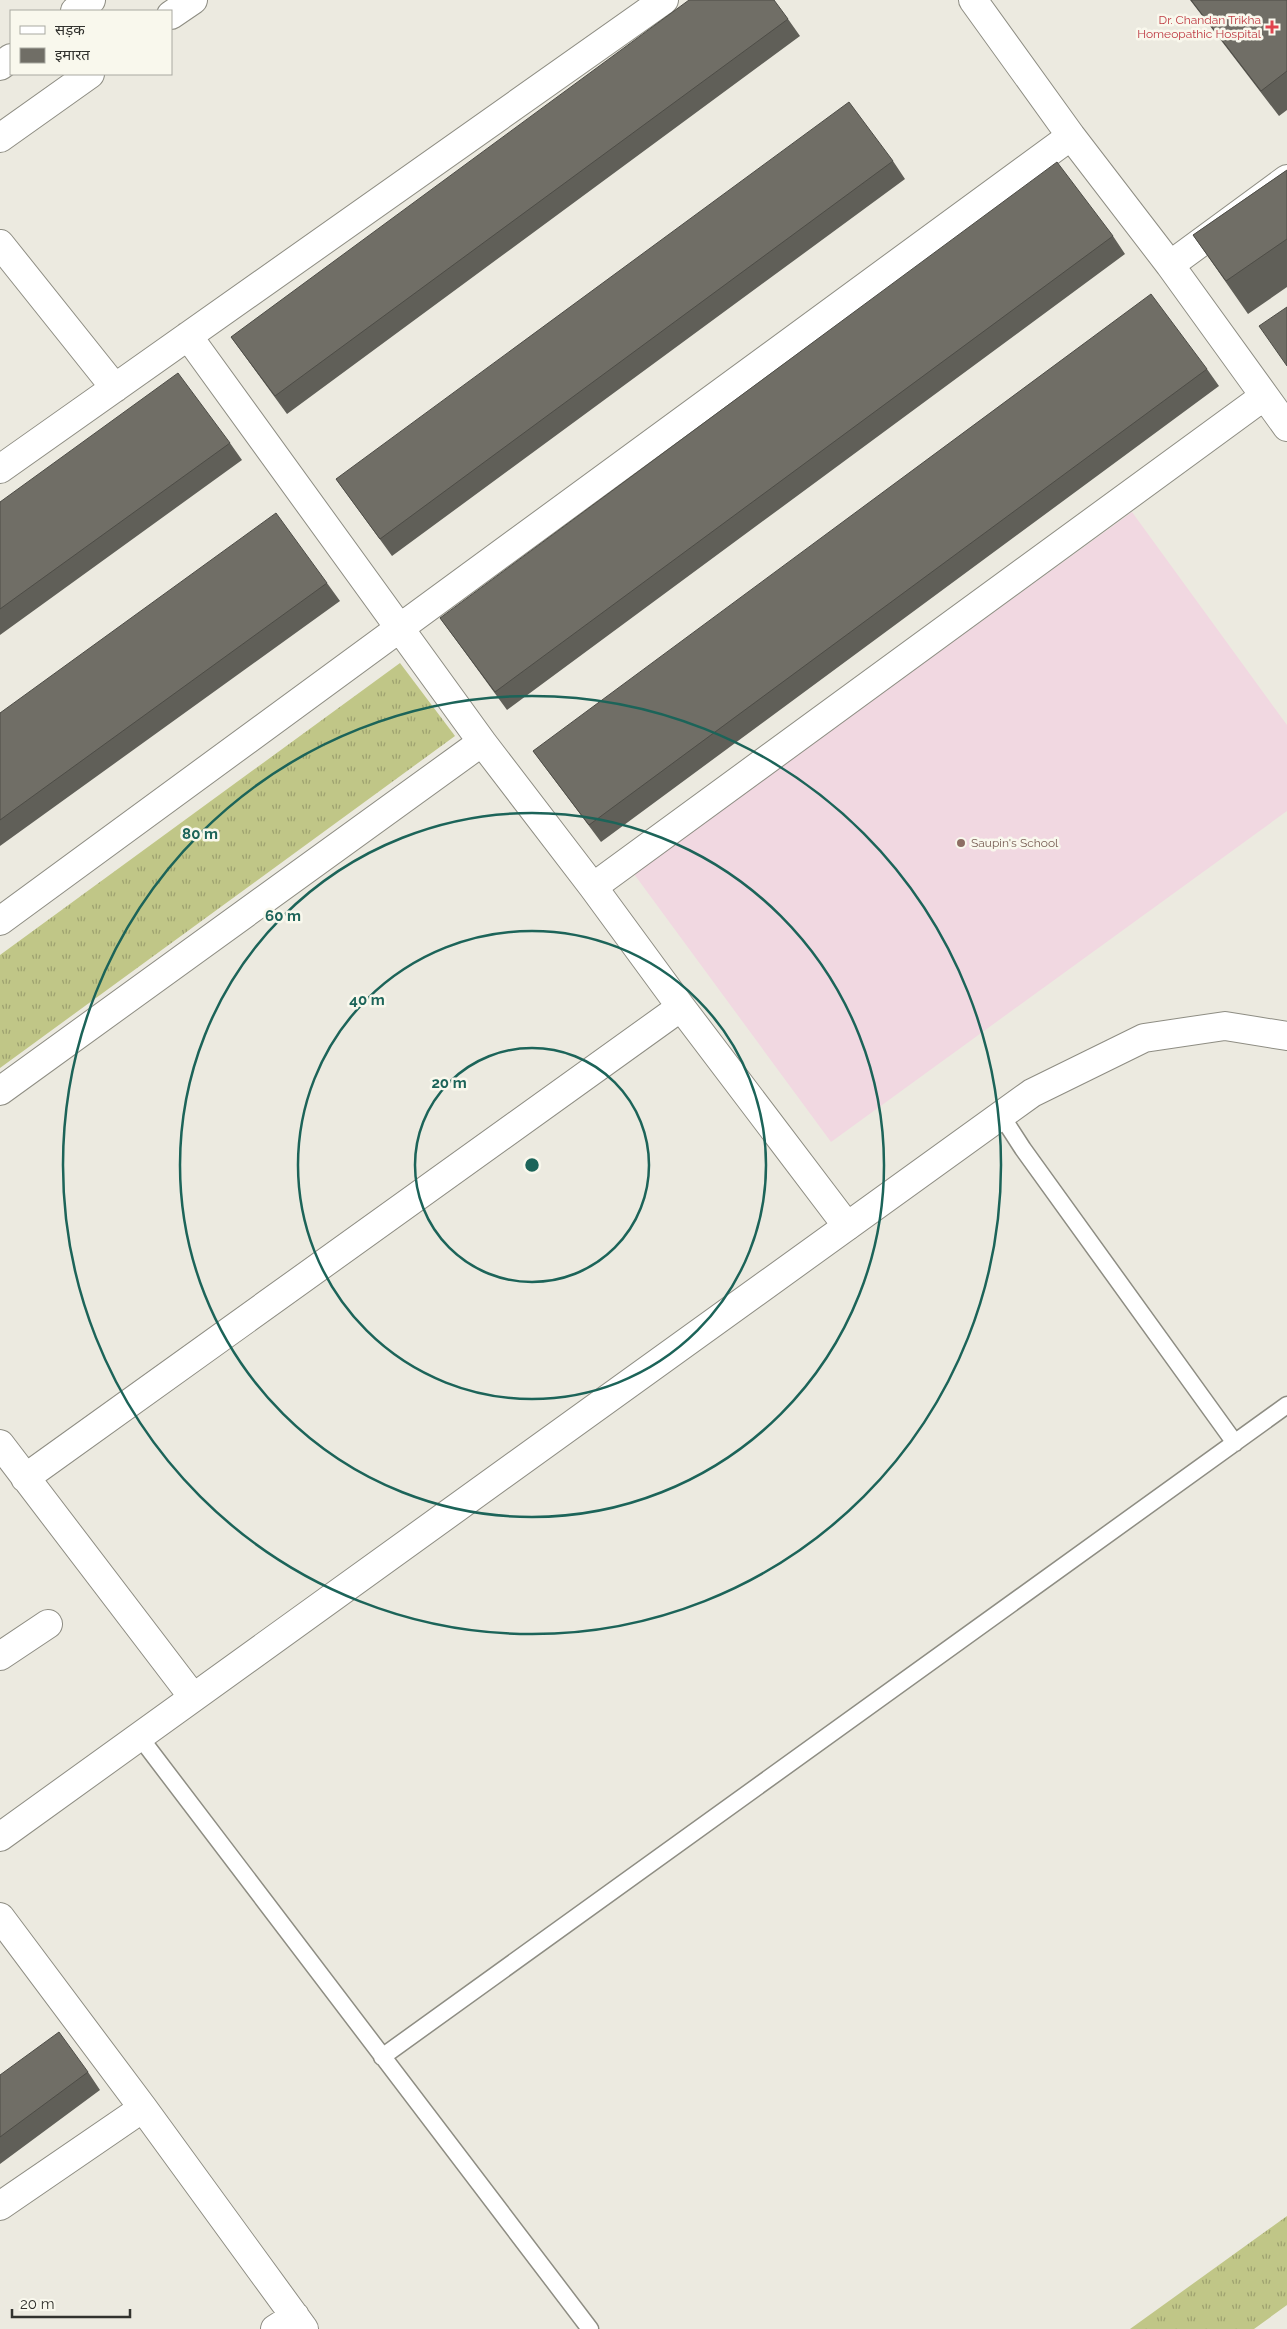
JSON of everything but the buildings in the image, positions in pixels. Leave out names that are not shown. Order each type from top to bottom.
[{"type":"street","points":[[77,10],[91,0]]},
{"type":"street","points":[[172,15],[193,0]]},
{"type":"street","points":[[0,469],[664,0]]},
{"type":"street","points":[[974,0],[1072,136],[1170,265],[1263,397],[1287,427]]},
{"type":"street","points":[[0,138],[89,75]]},
{"type":"street","points":[[0,922],[1072,136]]},
{"type":"street","points":[[1170,265],[1287,179]]},
{"type":"street","points":[[0,244],[114,388]]},
{"type":"street","points":[[188,336],[482,742],[847,1226]]},
{"type":"street","points":[[593,887],[1263,397]]},
{"type":"street","points":[[0,1092],[482,742]]},
{"type":"street","points":[[25,1478],[681,1007]]},
{"type":"street","points":[[0,1836],[1032,1092],[1144,1038],[1225,1026],[1287,1036]]},
{"type":"street","points":[[0,1444],[193,1697]]},
{"type":"street","points":[[0,1656],[48,1624]]},
{"type":"street","points":[[0,1917],[143,2108],[291,2325]]},
{"type":"street","points":[[0,2206],[143,2108]]},
{"type":"lane","points":[[1001,1115],[1023,1149],[1235,1443]]},
{"type":"lane","points":[[382,2057],[1287,1405]]},
{"type":"lane","points":[[139,1736],[590,2329]]},
{"type":"shaded area","name":"Saupin's School","points":[[1132,512],[1287,725],[1287,811],[831,1142],[634,874]]},
{"type":"green space","points":[[400,663],[455,736],[0,1068],[0,955]]},
{"type":"green space","points":[[1287,2216],[1287,2305],[1254,2329],[1130,2329]]},
{"type":"place","name":"Dr. Chandan Trikha Homeopathic Hospital","points":[[1272,27]]},
{"type":"place","name":"Saupin's School","points":[[961,843]]}]
